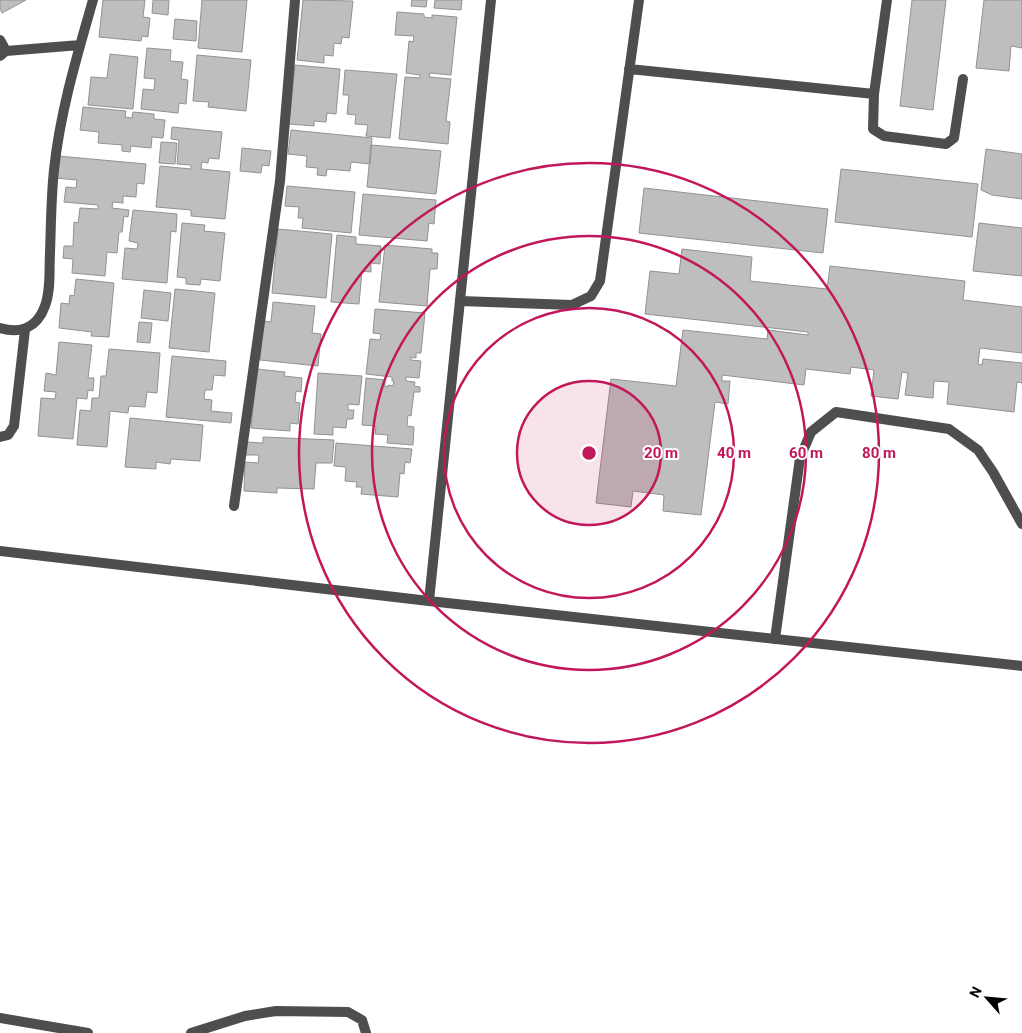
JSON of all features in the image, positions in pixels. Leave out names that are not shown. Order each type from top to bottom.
[{"type":"street","points":[[0,328],[13,332],[25,330],[37,320],[45,307],[49,284],[51,204],[58,140],[65,99],[93,0]]},
{"type":"street","points":[[234,506],[280,181],[295,0]]},
{"type":"street","points":[[429,601],[491,0]]},
{"type":"street","points":[[460,301],[572,305],[591,296],[600,281],[639,0]]},
{"type":"street","points":[[886,0],[874,94],[873,129],[884,136],[946,144],[954,138],[964,79]]},
{"type":"street","points":[[0,40],[3,54],[80,45]]},
{"type":"street","points":[[629,69],[874,94]]},
{"type":"street","points":[[0,437],[8,435],[14,426],[25,330]]},
{"type":"street","points":[[775,639],[800,458],[811,432],[836,412],[949,429],[978,450],[993,472],[1022,524]]},
{"type":"street","points":[[0,551],[429,601],[1022,666]]},
{"type":"street","points":[[191,1033],[246,1016],[276,1011],[348,1012],[362,1020],[366,1033]]},
{"type":"street","points":[[0,1018],[88,1033]]},
{"type":"building","points":[[0,0],[26,0],[2,13]]},
{"type":"building","points":[[103,0],[145,0],[143,17],[150,18],[148,37],[142,36],[141,41],[99,37]]},
{"type":"building","points":[[153,0],[169,0],[168,15],[152,13]]},
{"type":"building","points":[[202,0],[247,0],[242,52],[198,48]]},
{"type":"building","points":[[303,0],[353,1],[349,38],[342,37],[341,44],[334,43],[333,56],[324,55],[324,63],[297,60]]},
{"type":"building","points":[[412,0],[427,0],[426,7],[411,6]]},
{"type":"building","points":[[435,0],[462,0],[461,10],[434,8]]},
{"type":"building","points":[[912,0],[946,0],[933,110],[900,106]]},
{"type":"building","points":[[984,0],[1022,0],[1022,48],[1011,46],[1009,71],[976,68]]},
{"type":"building","points":[[397,12],[424,14],[424,17],[432,18],[432,15],[457,17],[451,75],[430,73],[429,77],[451,79],[446,121],[450,122],[448,144],[399,139],[405,77],[420,78],[420,75],[406,73],[409,41],[413,42],[414,36],[395,35]]},
{"type":"building","points":[[175,19],[197,21],[196,41],[173,39]]},
{"type":"building","points":[[147,48],[171,50],[170,61],[183,62],[181,79],[188,80],[186,104],[179,103],[178,113],[141,109],[143,89],[154,90],[155,79],[144,78]]},
{"type":"building","points":[[110,54],[138,57],[133,109],[88,105],[91,77],[107,78]]},
{"type":"building","points":[[197,55],[251,60],[246,111],[208,107],[209,102],[193,101]]},
{"type":"building","points":[[295,65],[340,69],[336,114],[327,113],[326,122],[314,121],[314,126],[289,124]]},
{"type":"building","points":[[345,70],[397,74],[390,138],[366,136],[368,125],[355,124],[356,115],[347,114],[349,95],[343,95]]},
{"type":"building","points":[[83,107],[126,111],[125,117],[132,118],[133,112],[154,114],[154,119],[165,120],[163,138],[152,137],[151,148],[131,146],[130,152],[122,151],[122,145],[98,143],[99,132],[80,130]]},
{"type":"building","points":[[172,127],[222,132],[219,159],[209,158],[208,163],[202,162],[201,169],[230,172],[225,219],[191,216],[191,210],[156,207],[160,166],[191,169],[191,165],[177,164],[179,140],[171,139]]},
{"type":"building","points":[[291,130],[372,138],[370,164],[351,162],[350,171],[327,169],[326,176],[317,175],[318,168],[306,167],[307,156],[288,154]]},
{"type":"building","points":[[161,142],[177,143],[175,164],[159,163]]},
{"type":"building","points":[[371,145],[441,151],[436,194],[367,187]]},
{"type":"building","points":[[242,148],[271,151],[269,166],[262,165],[261,173],[240,171]]},
{"type":"building","points":[[986,149],[1022,154],[1022,199],[992,195],[981,190]]},
{"type":"building","points":[[58,156],[146,164],[144,184],[137,183],[136,197],[123,196],[123,203],[113,202],[112,208],[129,210],[128,217],[124,216],[122,232],[119,232],[117,253],[107,252],[105,276],[72,273],[73,259],[63,258],[64,246],[73,246],[74,222],[78,223],[80,208],[98,209],[98,205],[64,202],[66,187],[76,188],[77,180],[56,178]]},
{"type":"building","points":[[841,169],[978,184],[972,237],[835,222]]},
{"type":"building","points":[[287,186],[355,192],[351,233],[302,228],[303,218],[298,218],[299,207],[285,206]]},
{"type":"building","points":[[644,188],[828,209],[823,253],[639,233]]},
{"type":"building","points":[[363,194],[436,200],[434,224],[429,223],[427,241],[359,235]]},
{"type":"building","points":[[133,210],[177,214],[176,232],[171,231],[167,283],[122,279],[125,248],[137,249],[138,243],[129,241]]},
{"type":"building","points":[[182,223],[205,225],[204,231],[225,233],[220,281],[201,279],[200,285],[186,284],[186,278],[177,277]]},
{"type":"building","points":[[979,223],[1022,228],[1022,276],[973,271]]},
{"type":"building","points":[[278,229],[332,234],[326,298],[272,293]]},
{"type":"building","points":[[337,235],[356,237],[356,244],[381,246],[380,264],[371,263],[371,272],[362,271],[359,304],[331,302]]},
{"type":"building","points":[[385,245],[432,249],[432,253],[438,253],[437,269],[430,269],[427,306],[379,302]]},
{"type":"building","points":[[682,249],[752,257],[750,281],[827,289],[830,266],[965,281],[963,300],[1022,307],[1022,353],[980,348],[978,364],[982,365],[983,359],[1022,363],[1022,383],[1017,382],[1014,412],[947,404],[949,382],[934,381],[933,398],[905,395],[908,373],[902,372],[898,399],[871,396],[874,370],[851,367],[850,374],[806,369],[804,385],[722,375],[722,381],[730,381],[728,404],[715,402],[701,515],[663,511],[664,495],[633,491],[631,507],[596,503],[611,379],[676,386],[683,330],[767,339],[768,330],[808,335],[808,332],[645,314],[650,271],[679,274]]},
{"type":"building","points":[[76,279],[114,283],[109,337],[91,336],[92,332],[59,328],[61,303],[69,304],[70,295],[74,296]]},
{"type":"building","points":[[175,289],[215,293],[209,352],[169,348]]},
{"type":"building","points":[[144,290],[171,293],[168,321],[141,318]]},
{"type":"building","points":[[273,302],[315,306],[312,333],[321,334],[318,366],[260,360],[263,321],[271,322]]},
{"type":"building","points":[[375,309],[425,313],[421,353],[416,353],[416,358],[411,357],[411,360],[421,361],[419,378],[406,377],[406,381],[415,382],[414,386],[420,387],[420,392],[414,392],[411,416],[408,415],[407,426],[414,427],[413,445],[387,443],[388,435],[375,434],[376,426],[362,425],[366,378],[385,380],[385,386],[388,387],[388,385],[393,386],[394,381],[392,381],[392,377],[366,374],[370,339],[380,340],[381,334],[373,333]]},
{"type":"building","points":[[139,322],[152,323],[150,343],[137,342]]},
{"type":"building","points":[[59,342],[92,345],[88,378],[94,378],[93,391],[88,390],[87,399],[77,398],[73,439],[38,436],[41,398],[55,399],[56,392],[44,391],[46,373],[56,375]]},
{"type":"building","points":[[109,349],[160,353],[157,393],[147,392],[145,407],[129,406],[128,413],[110,411],[107,447],[77,445],[80,410],[91,411],[92,398],[99,398],[101,376],[106,376]]},
{"type":"building","points":[[172,356],[226,361],[225,376],[214,375],[212,390],[205,390],[204,399],[212,400],[211,411],[232,413],[231,423],[166,417]]},
{"type":"building","points":[[257,369],[285,372],[284,376],[302,378],[301,392],[296,391],[295,402],[300,403],[298,424],[290,423],[290,431],[251,428]]},
{"type":"building","points":[[318,373],[362,376],[359,405],[348,404],[348,410],[354,410],[353,419],[347,419],[346,428],[333,427],[333,435],[314,434]]},
{"type":"building","points":[[130,418],[203,425],[200,461],[171,459],[170,464],[156,462],[156,469],[125,467]]},
{"type":"building","points":[[263,437],[334,440],[332,463],[316,463],[314,489],[277,488],[277,493],[244,491],[245,462],[258,463],[259,455],[246,455],[246,442],[263,443]]},
{"type":"building","points":[[336,443],[412,449],[410,463],[405,462],[404,474],[400,473],[398,497],[361,494],[362,487],[356,487],[357,482],[345,481],[346,467],[334,466]]}]
